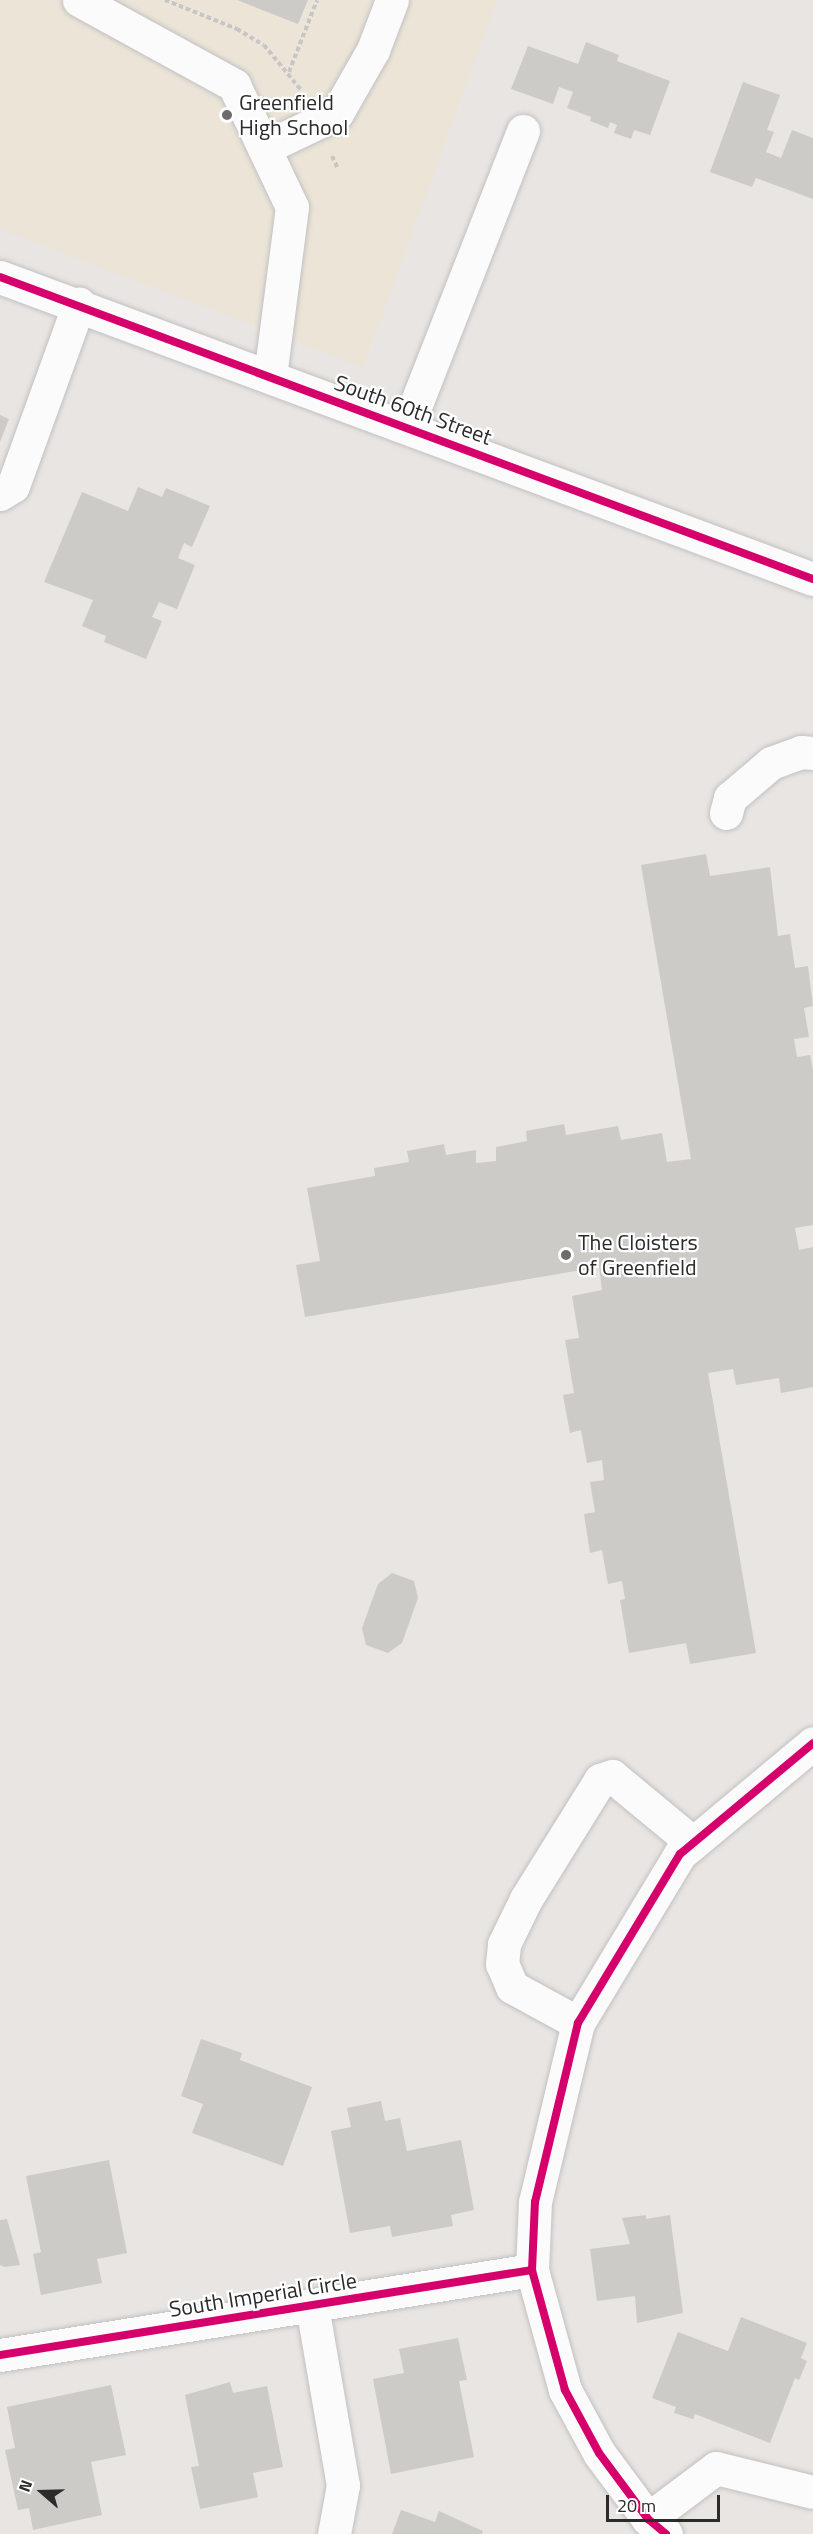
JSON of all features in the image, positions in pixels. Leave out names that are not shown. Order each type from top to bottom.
[{"type":"street","points":[[79,0],[234,86],[292,207],[270,376]]},
{"type":"street","points":[[264,148],[337,113],[373,50],[392,0]]},
{"type":"street","points":[[407,427],[523,131]]},
{"type":"street","name":"South 60th Street","points":[[0,277],[79,304],[813,579]]},
{"type":"street","points":[[0,494],[13,486],[79,304]]},
{"type":"street","points":[[726,813],[730,798],[771,763],[801,752],[813,753]]},
{"type":"street","points":[[813,1743],[680,1854],[578,2023],[535,2202],[532,2270],[564,2390],[599,2453],[657,2527],[716,2468],[813,2492]]},
{"type":"street","points":[[578,2023],[512,1988],[502,1964],[504,1944],[526,1899],[600,1780],[612,1776],[693,1843]]},
{"type":"street","name":"South Imperial Circle","points":[[0,2355],[532,2270]]},
{"type":"street","points":[[312,2306],[343,2485],[334,2534]]},
{"type":"path","points":[[165,0],[264,45],[289,72],[302,91]]},
{"type":"path","points":[[289,72],[317,0]]},
{"type":"shaded area","name":"Greenfield High School","points":[[0,0],[497,0],[363,367],[0,229]]},
{"type":"building","points":[[237,0],[308,0],[298,24]]},
{"type":"building","points":[[586,42],[619,55],[617,61],[670,81],[650,135],[634,130],[631,139],[614,133],[617,125],[610,122],[608,128],[590,121],[591,117],[567,108],[573,92],[559,87],[553,104],[511,89],[528,46],[578,64]]},
{"type":"building","points":[[743,82],[780,95],[767,130],[774,132],[766,152],[781,158],[792,130],[813,138],[813,199],[756,178],[752,187],[710,172]]},
{"type":"building","points":[[0,415],[9,419],[0,442]]},
{"type":"building","points":[[138,487],[162,497],[166,488],[210,506],[192,547],[184,543],[178,558],[195,565],[177,609],[159,602],[152,617],[162,621],[146,659],[104,642],[106,636],[82,626],[93,600],[44,582],[82,492],[128,511]]},
{"type":"building","name":"The Cloisters of Greenfield","points":[[706,854],[710,876],[770,867],[778,936],[790,934],[795,968],[808,966],[813,1006],[804,1008],[809,1037],[794,1039],[797,1057],[810,1055],[813,1070],[813,1225],[795,1228],[799,1250],[813,1247],[813,1387],[781,1393],[779,1378],[736,1385],[733,1369],[708,1373],[756,1653],[690,1664],[686,1643],[629,1653],[620,1600],[625,1599],[622,1581],[608,1584],[602,1550],[590,1553],[584,1514],[595,1512],[590,1482],[604,1480],[602,1460],[587,1463],[581,1430],[570,1433],[563,1395],[574,1393],[565,1340],[579,1338],[572,1296],[602,1290],[599,1267],[305,1317],[296,1265],[320,1261],[307,1188],[375,1176],[374,1168],[409,1162],[407,1151],[444,1144],[446,1155],[476,1150],[476,1163],[496,1161],[496,1147],[527,1141],[526,1131],[564,1124],[566,1135],[618,1126],[621,1140],[662,1133],[667,1162],[691,1159],[641,865]]},
{"type":"building","points":[[392,1573],[414,1581],[418,1598],[402,1643],[388,1653],[366,1645],[362,1628],[378,1584]]},
{"type":"building","points":[[201,2039],[242,2053],[240,2060],[312,2087],[283,2166],[192,2133],[203,2104],[181,2096]]},
{"type":"building","points":[[381,2101],[385,2121],[400,2118],[407,2151],[461,2140],[474,2210],[451,2215],[453,2226],[392,2237],[390,2226],[350,2233],[331,2131],[351,2127],[347,2108]]},
{"type":"building","points":[[109,2160],[127,2253],[97,2259],[102,2283],[41,2295],[33,2254],[41,2252],[26,2176]]},
{"type":"building","points":[[646,2215],[646,2219],[670,2215],[683,2313],[637,2323],[635,2296],[597,2301],[590,2249],[630,2244],[622,2218]]},
{"type":"building","points":[[7,2219],[20,2265],[5,2267],[0,2265],[0,2220]]},
{"type":"building","points":[[741,2317],[807,2343],[801,2358],[807,2361],[799,2380],[795,2378],[770,2443],[695,2414],[693,2419],[674,2413],[676,2407],[652,2398],[678,2332],[728,2351]]},
{"type":"building","points":[[458,2338],[467,2380],[459,2381],[474,2457],[391,2474],[373,2379],[404,2373],[399,2349]]},
{"type":"building","points":[[230,2382],[233,2393],[267,2386],[283,2467],[253,2473],[258,2497],[200,2509],[191,2467],[199,2466],[185,2395]]},
{"type":"building","points":[[111,2385],[126,2455],[91,2462],[102,2515],[33,2530],[29,2508],[18,2510],[5,2450],[15,2448],[7,2407]]},
{"type":"building","points":[[401,2510],[435,2522],[439,2511],[483,2531],[482,2534],[392,2534]]},
{"type":"cycle path","points":[[0,277],[813,579]]},
{"type":"cycle path","points":[[666,2534],[648,2519],[599,2453],[565,2390],[532,2270],[535,2202],[578,2023],[680,1854],[813,1743]]},
{"type":"cycle path","points":[[0,2355],[532,2270]]},
{"type":"place","name":"Greenfield High School","points":[[227,115]]},
{"type":"place","name":"The Cloisters of Greenfield","points":[[566,1255]]}]
